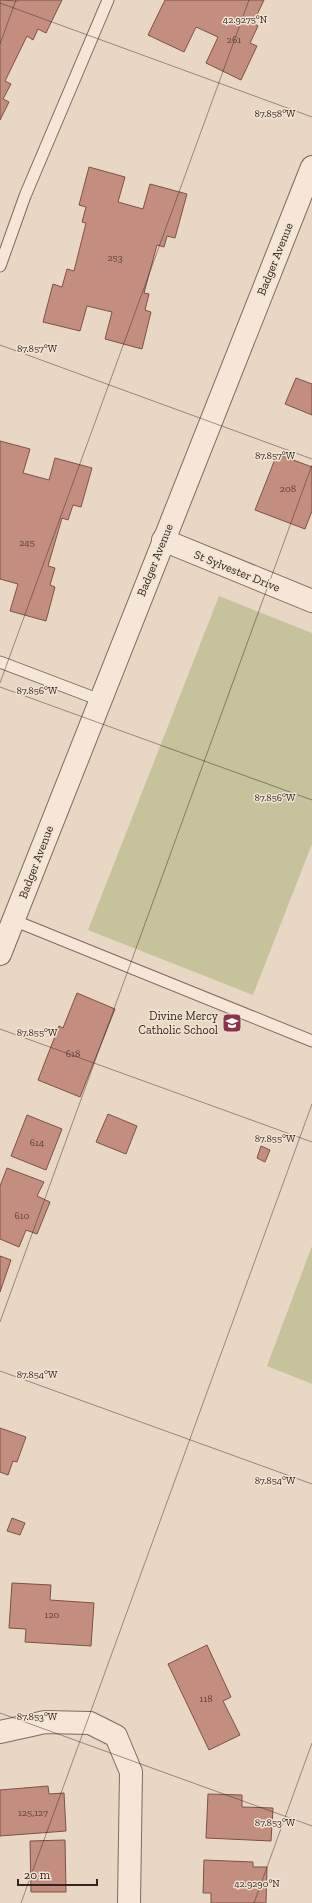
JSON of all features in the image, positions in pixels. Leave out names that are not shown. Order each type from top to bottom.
[{"type":"street","name":"Badger Avenue","points":[[0,954],[312,167]]},
{"type":"street","name":"St Sylvester Drive","points":[[163,540],[312,601]]},
{"type":"street","points":[[0,1732],[45,1722],[90,1723],[116,1736],[131,1772],[129,1903]]},
{"type":"lane","points":[[0,266],[25,196],[108,0]]},
{"type":"lane","points":[[0,662],[100,700]]},
{"type":"lane","points":[[13,920],[312,1041]]},
{"type":"shaded area","points":[[219,596],[312,633],[312,844],[253,995],[88,930]]},
{"type":"shaded area","points":[[312,1246],[312,1384],[267,1366]]},
{"type":"building","points":[[0,0],[62,0],[46,33],[38,29],[33,40],[27,36],[5,81],[11,84],[3,99],[9,102],[0,120]]},
{"type":"building","points":[[165,0],[264,0],[253,23],[258,26],[250,43],[257,46],[241,80],[206,63],[218,37],[196,27],[184,52],[148,35]]},
{"type":"building","points":[[89,167],[125,177],[118,202],[143,209],[150,184],[187,194],[175,238],[167,236],[164,247],[157,245],[144,293],[149,294],[145,310],[151,312],[142,349],[105,339],[112,312],[87,306],[80,331],[43,322],[53,284],[62,287],[67,269],[74,271],[86,223],[82,222],[86,207],[79,205]]},
{"type":"building","points":[[296,378],[312,384],[312,415],[285,404]]},
{"type":"building","points":[[0,441],[30,449],[23,473],[49,480],[55,458],[92,468],[81,507],[73,505],[68,520],[62,518],[48,566],[55,568],[50,585],[55,587],[46,621],[10,611],[18,584],[0,579]]},
{"type":"building","points":[[277,454],[312,467],[312,511],[305,529],[255,510]]},
{"type":"building","points":[[77,993],[115,1009],[80,1097],[38,1080],[59,1026],[63,1028]]},
{"type":"building","points":[[108,1114],[137,1126],[126,1154],[96,1142]]},
{"type":"building","points":[[27,1115],[62,1129],[46,1170],[11,1156]]},
{"type":"building","points":[[261,1146],[270,1150],[265,1162],[257,1158]]},
{"type":"building","points":[[7,1168],[44,1182],[37,1196],[50,1202],[37,1234],[26,1230],[19,1247],[0,1239],[0,1186]]},
{"type":"building","points":[[0,1256],[11,1260],[0,1292]]},
{"type":"building","points":[[0,1428],[26,1437],[17,1462],[13,1461],[8,1475],[0,1472]]},
{"type":"building","points":[[12,1518],[25,1523],[20,1535],[7,1531]]},
{"type":"building","points":[[12,1583],[51,1585],[50,1600],[94,1603],[91,1646],[25,1642],[26,1629],[9,1628]]},
{"type":"building","points":[[207,1645],[231,1697],[223,1701],[240,1735],[209,1750],[168,1664]]},
{"type":"building","points":[[48,1786],[49,1794],[64,1793],[66,1831],[0,1836],[0,1790]]},
{"type":"building","points":[[208,1794],[242,1795],[242,1807],[273,1808],[271,1841],[206,1838]]},
{"type":"building","points":[[65,1840],[66,1892],[31,1892],[30,1841]]},
{"type":"building","points":[[204,1860],[253,1862],[253,1867],[267,1867],[266,1903],[211,1903],[211,1893],[203,1893]]},
{"type":"place","name":"Divine Mercy Catholic School","points":[[232,1023]]}]
